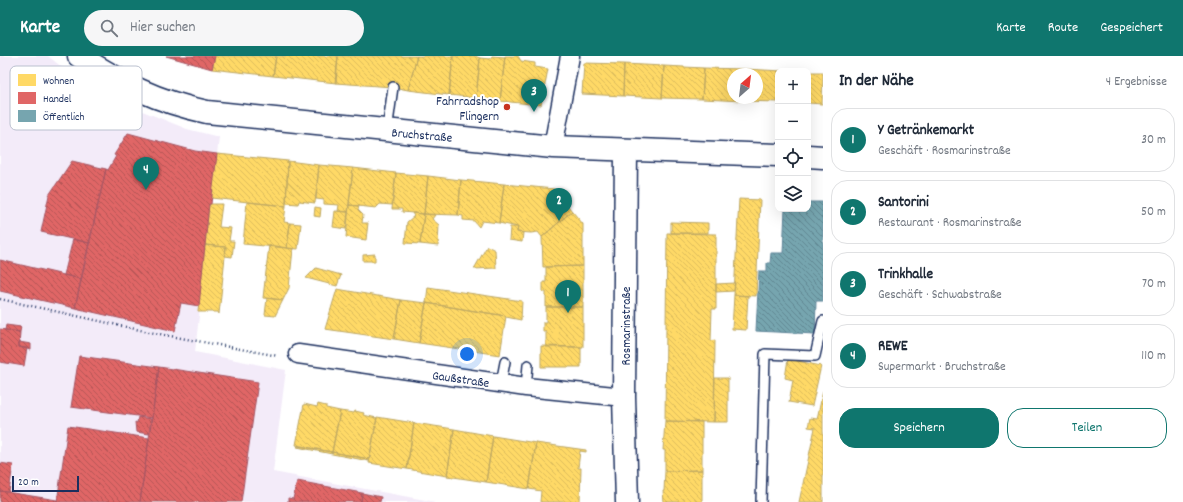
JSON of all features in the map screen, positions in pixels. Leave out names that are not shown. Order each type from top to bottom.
[{"type":"street","name":"Bruchstraße","points":[[79,56],[96,66]]},
{"type":"street","points":[[554,146],[570,56]]},
{"type":"street","name":"Bruchstraße","points":[[142,92],[191,109],[207,112],[387,131],[554,146],[775,155]]},
{"type":"street","name":"Rosmarinstraße","points":[[626,150],[624,397],[627,502]]},
{"type":"street","points":[[811,156],[823,157]]},
{"type":"street","name":"Gaußstraße","points":[[298,354],[526,387],[624,397]]},
{"type":"lane","points":[[387,131],[393,87]]},
{"type":"lane","points":[[761,502],[765,354],[815,356],[823,321]]},
{"type":"lane","points":[[501,383],[505,362]]},
{"type":"lane","points":[[526,387],[528,365]]},
{"type":"path","points":[[0,299],[149,332],[293,358],[298,354]]},
{"type":"shaded area","points":[[0,56],[48,56],[60,66],[10,66],[10,130],[142,130],[142,111],[187,129],[219,137],[195,352],[286,370],[273,472],[436,502],[0,502]]},
{"type":"building: Wohnen","points":[[215,56],[276,56],[273,76],[212,69]]},
{"type":"building: Wohnen","points":[[276,56],[338,56],[336,83],[273,76]]},
{"type":"building: Wohnen","points":[[338,56],[417,56],[408,90],[393,87],[335,83]]},
{"type":"building: Wohnen","points":[[417,56],[453,56],[449,95],[408,90]]},
{"type":"building: Wohnen","points":[[453,56],[475,56],[480,58],[476,98],[449,95]]},
{"type":"building: Wohnen","points":[[492,56],[505,57],[500,101],[476,98],[480,58],[490,59]]},
{"type":"building: Wohnen","points":[[505,56],[518,56],[521,61],[535,63],[535,67],[548,69],[541,105],[500,101]]},
{"type":"building: Wohnen","points":[[584,63],[624,64],[623,96],[582,94]]},
{"type":"building: Wohnen","points":[[624,64],[664,66],[662,98],[623,96]]},
{"type":"building: Wohnen","points":[[664,66],[704,68],[702,99],[662,98]]},
{"type":"building: Wohnen","points":[[704,68],[727,69],[727,100],[702,99]]},
{"type":"building: Wohnen","points":[[763,70],[775,71],[775,102],[763,102]]},
{"type":"building: Wohnen","points":[[811,72],[823,72],[822,104],[811,103]]},
{"type":"building: Wohnen","points":[[217,154],[288,161],[286,206],[211,198]]},
{"type":"building: Wohnen","points":[[288,161],[319,165],[315,203],[299,201],[298,204],[286,203]]},
{"type":"building: Wohnen","points":[[319,165],[353,168],[348,212],[338,211],[339,205],[324,204],[324,200],[316,199]]},
{"type":"building: Wohnen","points":[[353,168],[396,173],[392,205],[380,204],[376,208],[349,205]]},
{"type":"building: Wohnen","points":[[396,173],[428,176],[424,214],[402,212],[402,209],[392,209]]},
{"type":"building: Wohnen","points":[[428,176],[461,180],[458,215],[424,214]]},
{"type":"building: Wohnen","points":[[461,180],[504,184],[499,223],[482,221],[479,227],[474,221],[463,220],[463,216],[458,215]]},
{"type":"building: Wohnen","points":[[504,184],[554,189],[572,211],[542,237],[538,232],[517,232],[518,227],[499,223]]},
{"type":"building: Wohnen","points":[[739,199],[760,200],[756,296],[734,295]]},
{"type":"building: Wohnen","points":[[247,202],[286,206],[284,222],[290,223],[287,248],[243,244]]},
{"type":"building: Wohnen","points":[[209,204],[222,204],[219,227],[231,228],[229,241],[234,241],[232,257],[225,256],[226,247],[205,245]]},
{"type":"building: Wohnen","points":[[349,205],[359,206],[358,210],[363,215],[362,223],[368,223],[366,240],[346,237]]},
{"type":"building: Wohnen","points":[[315,207],[321,208],[320,217],[314,216]]},
{"type":"building: Wohnen","points":[[335,211],[348,212],[346,229],[333,227]]},
{"type":"building: Wohnen","points":[[572,211],[583,224],[583,266],[543,267],[542,237]]},
{"type":"building: Wohnen","points":[[412,213],[424,214],[420,244],[405,243],[407,222],[414,216]]},
{"type":"building: Wohnen","points":[[424,214],[435,215],[432,219],[439,225],[438,246],[420,244]]},
{"type":"building: Wohnen","points":[[671,222],[708,223],[708,233],[671,233]]},
{"type":"building: Wohnen","points":[[290,223],[301,224],[298,249],[287,248]]},
{"type":"building: Wohnen","points":[[510,227],[518,227],[517,232],[523,233],[522,242],[509,240]]},
{"type":"building: Wohnen","points":[[667,233],[716,234],[716,309],[712,309],[711,341],[715,340],[714,422],[665,421]]},
{"type":"building: Wohnen","points":[[205,245],[226,247],[219,314],[218,312],[198,312]]},
{"type":"building: Wohnen","points":[[269,245],[293,249],[289,288],[283,300],[263,298]]},
{"type":"building: Wohnen","points":[[487,246],[495,250],[496,268],[474,269]]},
{"type":"building: Wohnen","points":[[375,254],[375,261],[363,261],[363,255]]},
{"type":"building: Wohnen","points":[[583,266],[583,307],[546,307],[546,292],[543,292],[543,282],[546,282],[546,267]]},
{"type":"building: Wohnen","points":[[316,268],[341,275],[337,286],[306,278]]},
{"type":"building: Wohnen","points":[[735,283],[734,291],[716,292],[716,284]]},
{"type":"building: Wohnen","points":[[428,287],[522,301],[521,320],[506,316],[426,303]]},
{"type":"building: Wohnen","points":[[337,289],[401,300],[394,339],[325,329]]},
{"type":"building: Wohnen","points":[[734,295],[748,296],[746,330],[732,329]]},
{"type":"building: Wohnen","points":[[267,298],[283,300],[275,316],[265,315]]},
{"type":"building: Wohnen","points":[[401,300],[426,303],[419,343],[394,339]]},
{"type":"building: Wohnen","points":[[426,303],[506,316],[500,355],[419,343]]},
{"type":"building: Wohnen","points":[[546,307],[583,307],[583,347],[546,347],[546,332],[543,332],[543,322],[546,322]]},
{"type":"building: Wohnen","points":[[541,346],[581,347],[581,367],[541,367]]},
{"type":"building: Wohnen","points":[[788,359],[821,366],[812,406],[789,402],[793,380],[785,378]]},
{"type":"building: Wohnen","points":[[715,378],[728,378],[728,422],[714,422]]},
{"type":"building: Wohnen","points":[[823,391],[823,502],[799,502],[815,428],[808,427],[810,418],[817,419]]},
{"type":"building: Wohnen","points":[[304,404],[317,407],[318,404],[326,406],[326,408],[340,411],[332,452],[296,445]]},
{"type":"building: Wohnen","points":[[340,411],[354,413],[355,411],[364,413],[363,415],[377,418],[369,459],[332,452]]},
{"type":"building: Wohnen","points":[[377,417],[414,423],[407,469],[369,463]]},
{"type":"building: Wohnen","points":[[665,421],[702,422],[702,470],[665,471],[665,450],[663,450]]},
{"type":"building: Wohnen","points":[[414,423],[454,429],[447,476],[407,469]]},
{"type":"building: Wohnen","points":[[454,429],[493,436],[486,482],[447,476]]},
{"type":"building: Wohnen","points":[[493,436],[536,443],[529,489],[486,482]]},
{"type":"building: Wohnen","points":[[536,443],[586,450],[586,452],[580,451],[578,468],[581,468],[580,502],[540,502],[541,491],[529,489]]},
{"type":"building: Wohnen","points":[[297,447],[332,452],[332,454]]},
{"type":"building: Wohnen","points":[[332,452],[369,459],[369,461],[332,454]]},
{"type":"building: Wohnen","points":[[702,470],[702,502],[664,502],[663,491],[665,471]]},
{"type":"building: Handel","points":[[166,56],[215,56],[212,69]]},
{"type":"building: Handel","points":[[128,133],[195,151],[217,154],[211,204],[209,204],[199,306],[181,303],[175,331],[75,308],[106,169],[108,170],[116,156],[114,155]]},
{"type":"building: Handel","points":[[72,161],[106,169],[89,243],[41,232],[49,195]]},
{"type":"building: Handel","points":[[73,239],[89,243],[81,279],[64,275]]},
{"type":"building: Handel","points":[[0,260],[81,279],[75,308],[0,291]]},
{"type":"building: Handel","points":[[6,325],[21,327],[20,332],[5,330]]},
{"type":"building: Handel","points":[[0,329],[20,332],[19,347],[27,348],[24,366],[0,362]]},
{"type":"building: Handel","points":[[19,342],[31,344],[31,350],[19,347]]},
{"type":"building: Handel","points":[[79,356],[159,367],[152,418],[71,407]]},
{"type":"building: Handel","points":[[159,367],[258,382],[241,502],[140,502]]},
{"type":"building: Handel","points":[[138,417],[151,419],[149,434],[136,432],[135,422],[137,423]]},
{"type":"building: Handel","points":[[68,426],[149,438],[140,502],[57,502]]},
{"type":"building: Handel","points":[[0,463],[13,465],[9,492],[0,491]]},
{"type":"building: Handel","points":[[297,481],[362,493],[361,502],[288,502],[288,498],[293,499]]},
{"type":"building: Handel","points":[[0,491],[57,500],[57,502],[0,502]]},
{"type":"building: Handel","points":[[362,493],[381,497],[380,502],[361,502]]},
{"type":"building: Öffentlich","points":[[811,202],[823,202],[823,301],[816,301],[815,334],[756,331],[759,271],[767,271],[767,263],[770,263],[771,253],[783,253],[785,212],[811,212]]},
{"type":"place","name":"Fahrradshop Flingern","points":[[507,107]]},
{"type":"place","name":"Trinkhalle","points":[[534,112]]},
{"type":"place","name":"REWE","points":[[146,190]]},
{"type":"place","name":"Santorini","points":[[559,221]]},
{"type":"place","name":"Y Getränkemarkt","points":[[568,313]]}]
